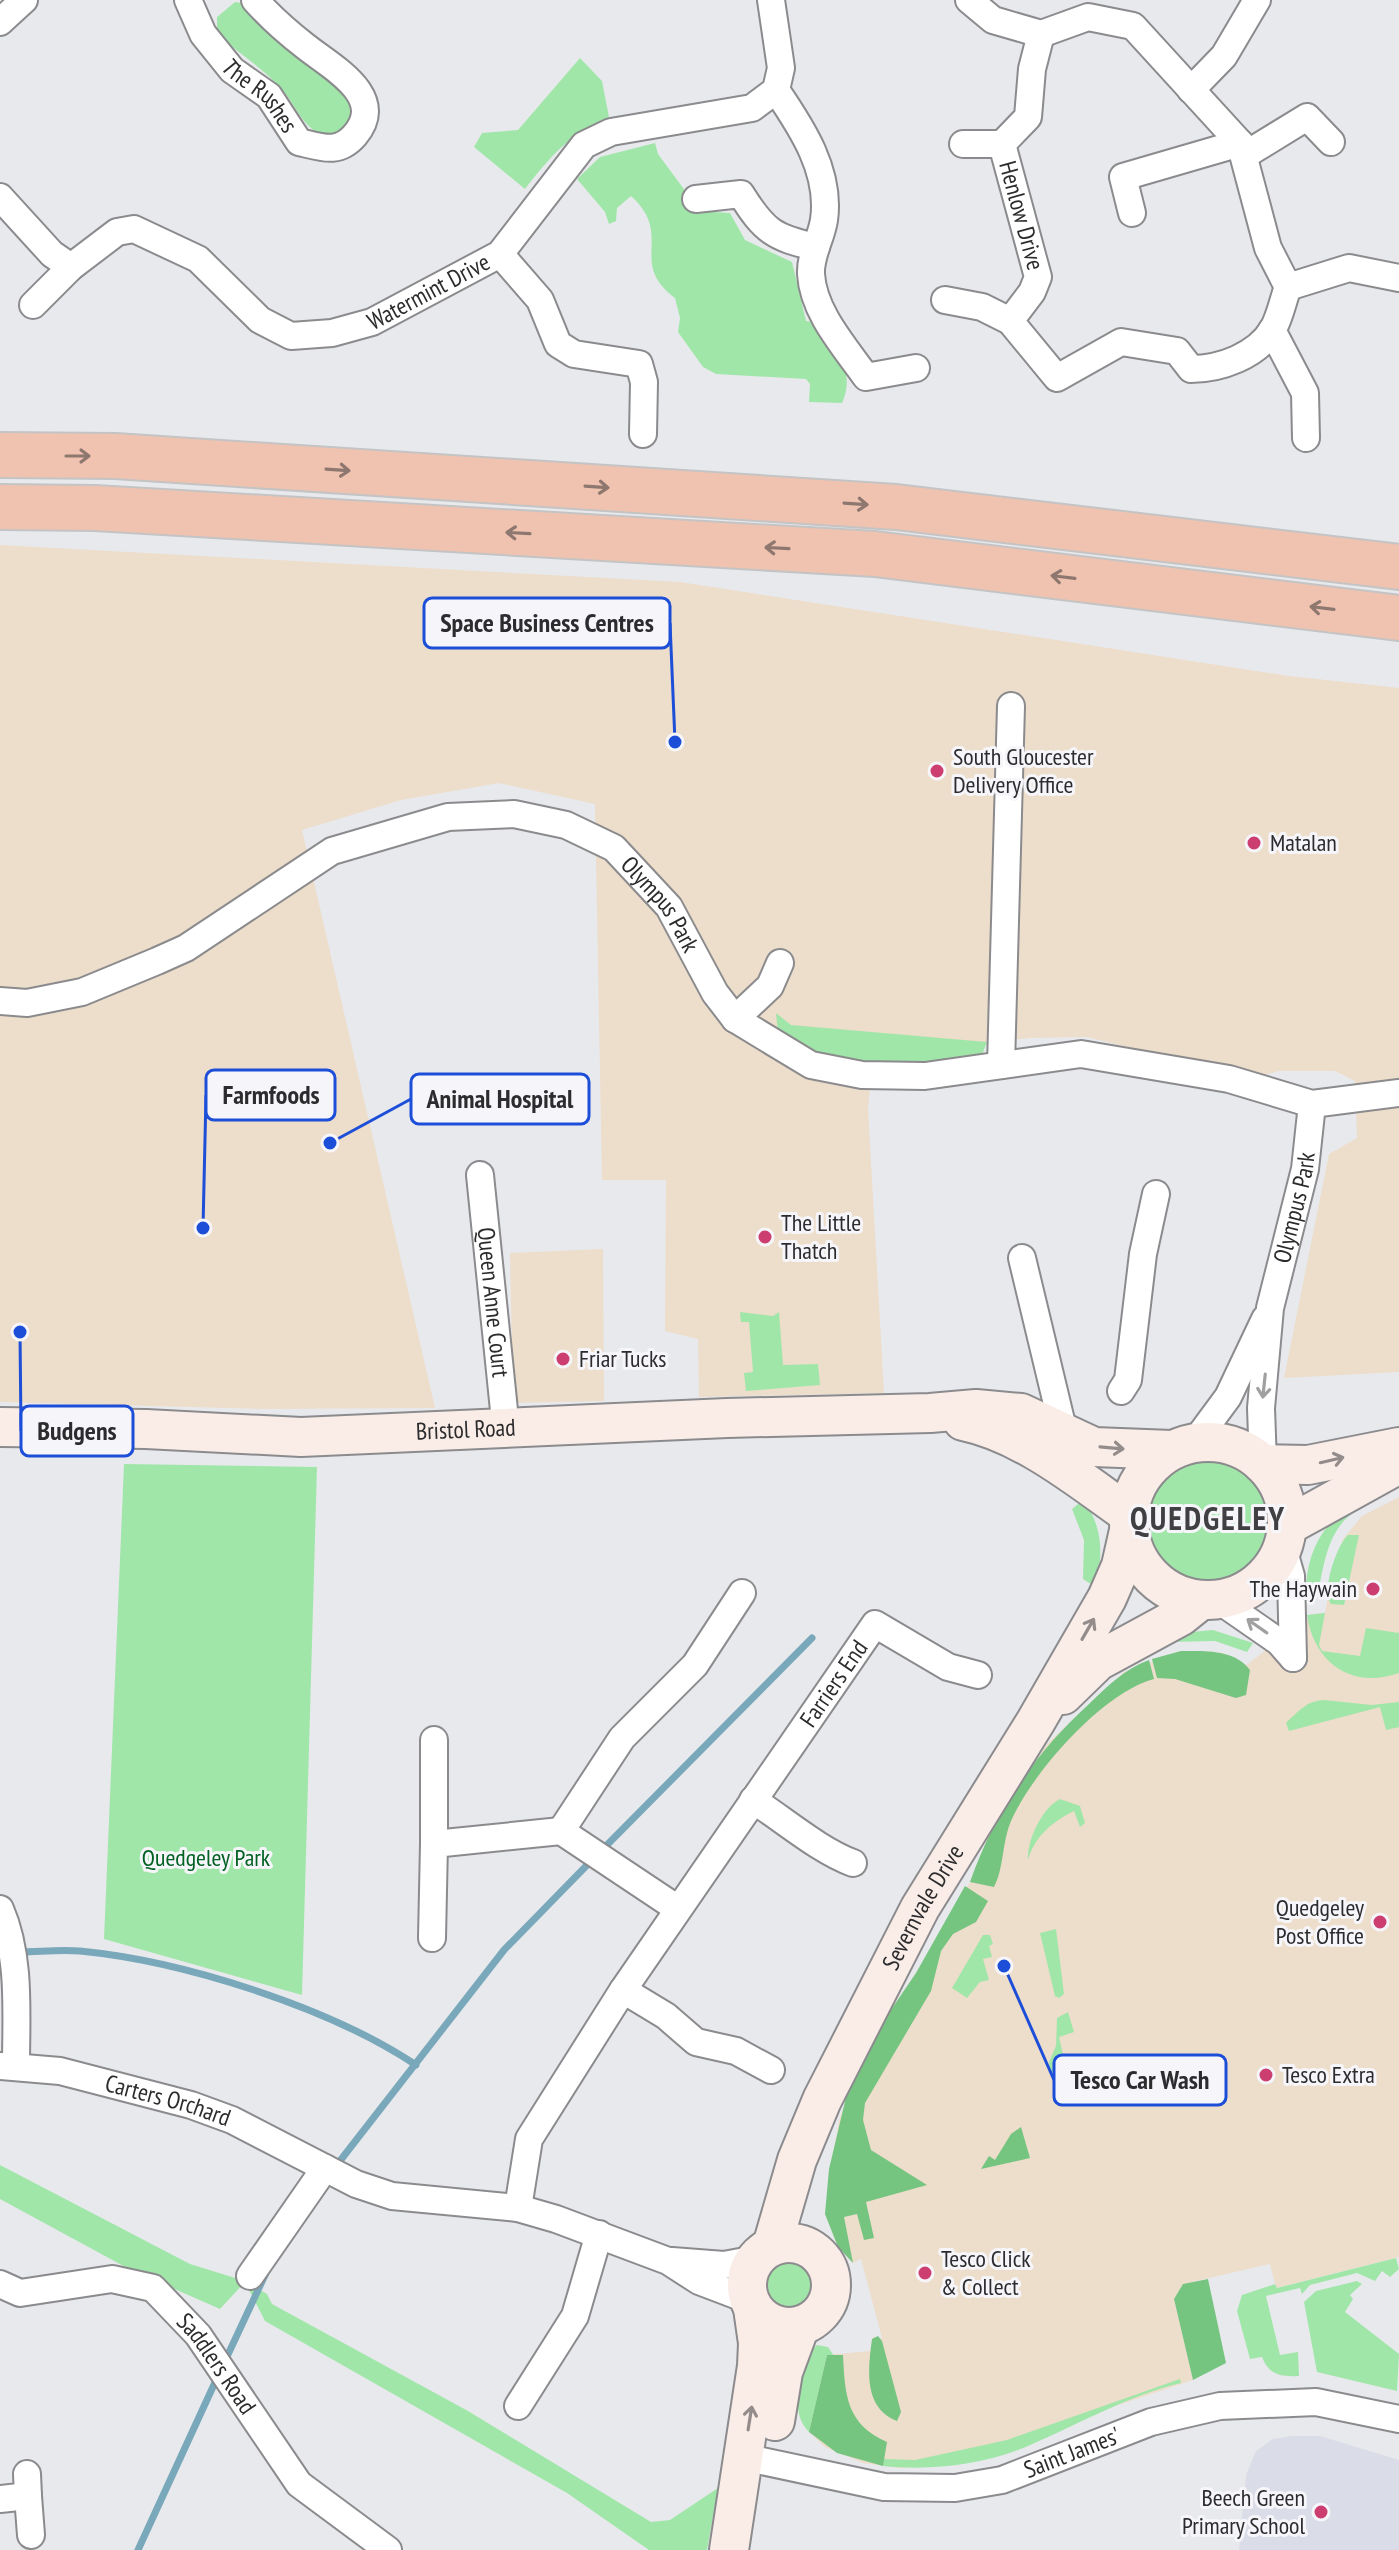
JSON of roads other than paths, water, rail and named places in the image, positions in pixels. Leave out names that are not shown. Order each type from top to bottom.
[{"type":"highway","points":[[0,455],[115,456],[896,507],[1399,567]]},
{"type":"highway","points":[[0,507],[95,508],[875,554],[1399,618]]},
{"type":"main road","name":"Bristol Road","points":[[0,1427],[146,1429],[301,1437],[976,1409],[1011,1411],[1094,1447],[1183,1447]]},
{"type":"main road","name":"Bristol Road","points":[[930,1413],[1002,1432],[1078,1478],[1130,1521]]},
{"type":"main road","points":[[1285,1537],[1279,1486],[1263,1464],[1229,1444],[1183,1447],[1142,1478],[1130,1521],[1138,1556],[1153,1577],[1182,1595],[1209,1599],[1249,1589],[1267,1574],[1285,1537],[1399,1464]]},
{"type":"main road","points":[[1263,1464],[1308,1465],[1399,1447]]},
{"type":"main road","name":"Severnvale Drive","points":[[764,2252],[822,2100],[920,1908],[1036,1721],[1107,1598],[1121,1566],[1130,1521]]},
{"type":"main road","name":"Severnvale Drive","points":[[1036,1721],[1098,1661],[1209,1599]]},
{"type":"main road","name":"Severnvale Drive","points":[[814,2251],[807,2203],[822,2100]]},
{"type":"main road","points":[[751,2304],[776,2325],[800,2326],[819,2314],[831,2289],[829,2274],[814,2251],[801,2244],[764,2252],[748,2271],[751,2304],[758,2343],[754,2550]]},
{"type":"main road","points":[[729,2550],[800,2326]]},
{"type":"street","points":[[0,22],[24,0]]},
{"type":"street","name":"The Rushes","points":[[192,1],[203,34],[232,70],[269,96],[299,142],[336,150],[348,144],[360,129],[365,114],[361,95],[347,75],[273,20],[255,0]]},
{"type":"street","points":[[771,0],[781,68],[776,90],[803,129],[821,175],[825,216],[811,276],[821,312],[866,377],[916,368]]},
{"type":"street","points":[[945,300],[982,307],[1010,321],[1054,389],[1121,342],[1177,351],[1191,369],[1216,369],[1252,350],[1272,330],[1288,287],[1268,248],[1255,209],[1242,149],[1133,26],[1088,17],[1041,34],[993,20],[969,0]]},
{"type":"street","points":[[1191,90],[1224,56],[1257,0]]},
{"type":"street","name":"Henlow Drive","points":[[1010,321],[1032,292],[1038,277],[1002,144],[1028,117],[1032,69],[1041,34]]},
{"type":"street","name":"Watermint Drive","points":[[33,305],[71,267],[117,232],[134,229],[198,259],[260,320],[291,336],[332,333],[372,322],[500,254],[584,145],[611,132],[752,108],[776,90]]},
{"type":"street","points":[[1132,213],[1123,177],[1242,149],[1307,117],[1331,142]]},
{"type":"street","points":[[963,144],[1002,144]]},
{"type":"street","points":[[696,199],[741,194],[767,230],[785,241],[816,247]]},
{"type":"street","points":[[0,197],[52,254],[71,267]]},
{"type":"street","points":[[500,254],[540,300],[558,344],[574,354],[639,364],[644,382],[643,434]]},
{"type":"street","points":[[1288,287],[1349,268],[1399,278]]},
{"type":"street","points":[[1272,330],[1305,393],[1306,438]]},
{"type":"street","points":[[1001,1065],[1011,706]]},
{"type":"street","name":"Olympus Park","points":[[0,1001],[27,1003],[82,992],[186,948],[332,851],[448,817],[514,814],[566,825],[614,848],[669,907],[715,993],[735,1019],[811,1065],[862,1075],[925,1076],[1081,1054],[1229,1079],[1312,1104],[1399,1093]]},
{"type":"street","points":[[735,1019],[770,986],[780,963]]},
{"type":"street","name":"Olympus Park","points":[[1263,1464],[1261,1408],[1270,1308],[1305,1169],[1312,1104]]},
{"type":"street","name":"Queen Anne Court","points":[[480,1175],[506,1430]]},
{"type":"street","points":[[1121,1391],[1128,1380],[1141,1269],[1156,1194]]},
{"type":"street","points":[[1022,1258],[1064,1433]]},
{"type":"street","name":"Olympus Park","points":[[1183,1447],[1228,1397],[1270,1308]]},
{"type":"street","points":[[1209,1599],[1279,1642],[1293,1658],[1291,1576],[1285,1537]]},
{"type":"street","points":[[561,1831],[622,1738],[695,1665],[742,1593]]},
{"type":"street","name":"Farriers End","points":[[518,2208],[529,2139],[623,1990],[875,1624],[948,1667],[978,1675]]},
{"type":"street","points":[[432,1938],[437,1789],[434,1740]]},
{"type":"street","points":[[753,1800],[804,1832],[829,1854],[853,1863]]},
{"type":"street","points":[[434,1844],[561,1831],[678,1909]]},
{"type":"street","points":[[0,1909],[13,1952],[8,2066]]},
{"type":"street","points":[[623,1990],[666,2016],[696,2042],[736,2051],[771,2070]]},
{"type":"street","name":"Carters Orchard","points":[[8,2066],[92,2078],[191,2105],[232,2120],[325,2168],[392,2196],[518,2208],[599,2234],[668,2261],[699,2281],[751,2304]]},
{"type":"street","points":[[250,2276],[325,2168]]},
{"type":"street","points":[[518,2406],[575,2316],[599,2234]]},
{"type":"street","name":"Carters Orchard","points":[[668,2261],[724,2265],[764,2252]]},
{"type":"street","name":"Saddlers Road","points":[[0,2284],[20,2293],[112,2279],[153,2288],[198,2335],[299,2484],[388,2550]]},
{"type":"street","name":"Saint James'","points":[[756,2459],[884,2487],[955,2488],[1002,2480],[1151,2422],[1220,2406],[1304,2401],[1399,2419]]},
{"type":"street","points":[[0,2499],[28,2485],[31,2535]]},
{"type":"waterway","points":[[601,1851],[812,1638]]},
{"type":"waterway","points":[[336,2166],[504,1950],[592,1860]]},
{"type":"waterway","points":[[18,1952],[57,1950],[120,1956],[209,1976],[299,2006],[341,2024],[416,2065]]},
{"type":"waterway","points":[[224,2363],[266,2273]]},
{"type":"waterway","points":[[138,2550],[217,2378]]},
{"type":"place","name":"Space Business Centres","points":[[675,742]]},
{"type":"place","name":"South Gloucester Delivery Office","points":[[937,771]]},
{"type":"place","name":"Matalan","points":[[1254,843]]},
{"type":"place","name":"Animal Hospital","points":[[330,1143]]},
{"type":"place","name":"Farmfoods","points":[[203,1228]]},
{"type":"place","name":"The Little Thatch","points":[[765,1237]]},
{"type":"place","name":"Budgens","points":[[20,1332]]},
{"type":"place","name":"Friar Tucks","points":[[563,1359]]},
{"type":"place","name":"The Haywain","points":[[1373,1589]]},
{"type":"place","name":"Quedgeley Post Office","points":[[1380,1922]]},
{"type":"place","name":"Tesco Car Wash","points":[[1004,1966]]},
{"type":"place","name":"Tesco Extra","points":[[1266,2075]]},
{"type":"place","name":"Tesco Click & Collect","points":[[925,2273]]},
{"type":"place","name":"Beech Green Primary School","points":[[1321,2512]]},
{"type":"district","name":"QUEDGELEY","points":[[1208,1519]]},
{"type":"park label","name":"Quedgeley Park","points":[[206,1858]]}]
